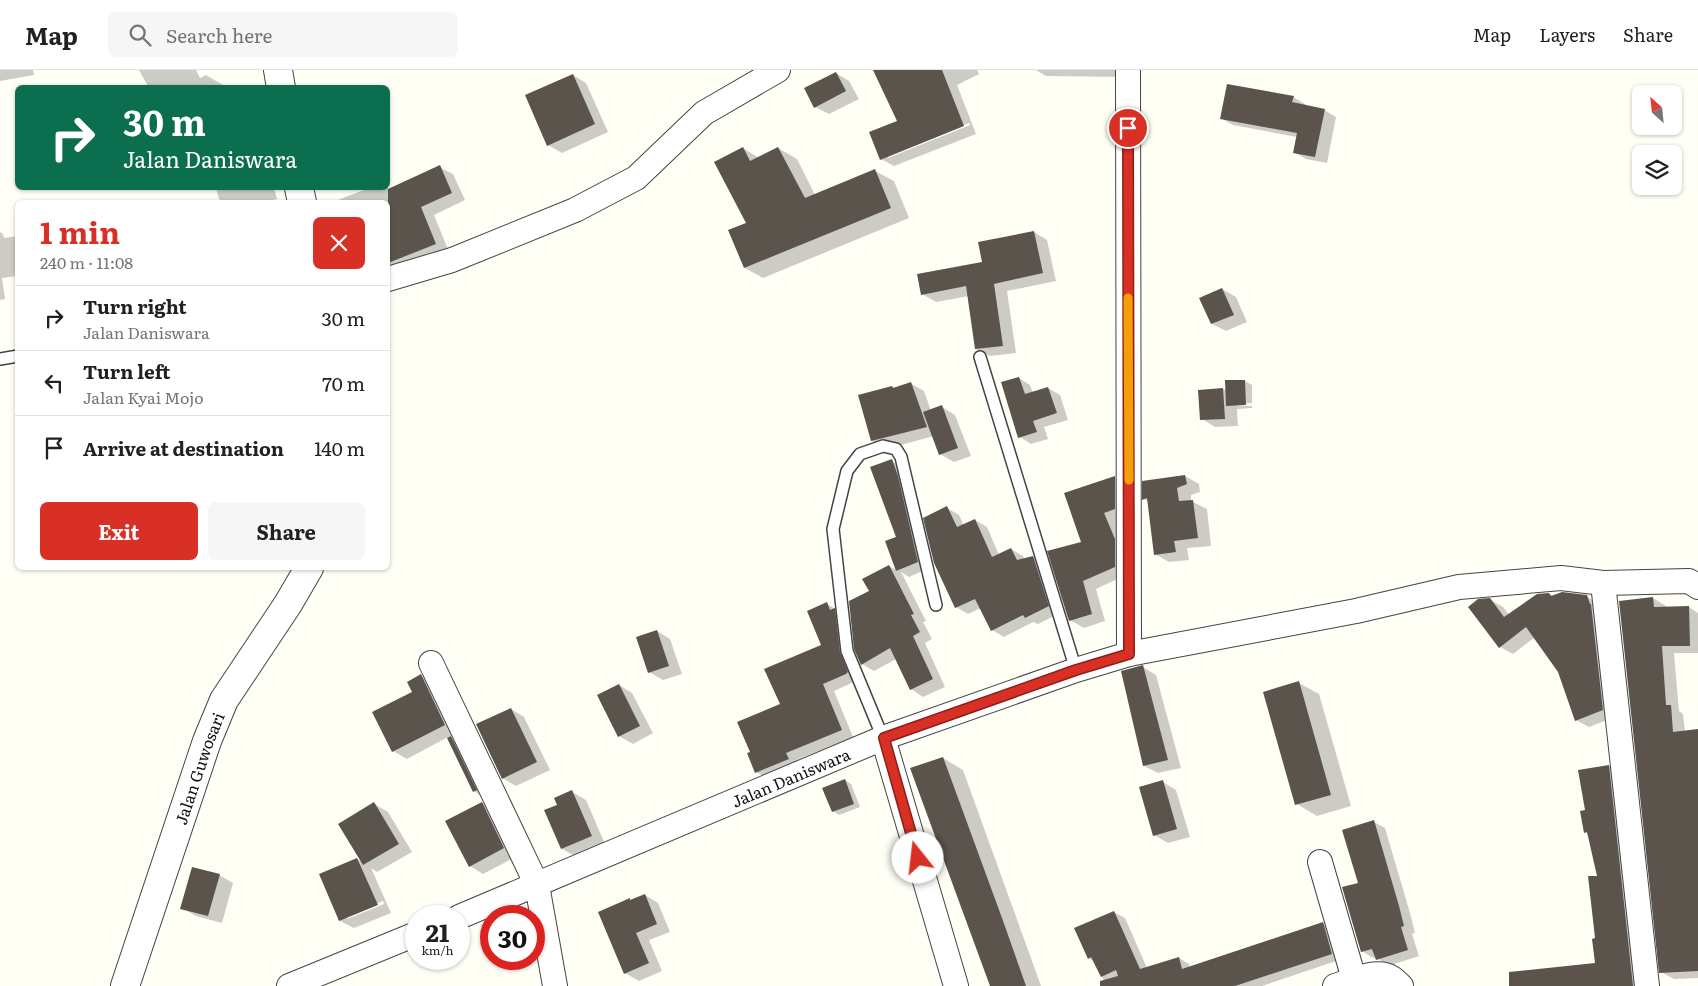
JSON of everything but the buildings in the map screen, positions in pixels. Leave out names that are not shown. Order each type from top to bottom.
[{"type":"street","points":[[278,70],[280,85]]},
{"type":"street","points":[[390,278],[452,260],[575,210],[636,178],[704,113],[778,70]]},
{"type":"street","points":[[1128,70],[1129,654]]},
{"type":"street","name":"Jalan Guwosari","points":[[125,986],[207,741],[224,700],[288,604],[308,570]]},
{"type":"street","name":"Jalan Daniswara","points":[[470,912],[884,738],[1076,670],[1129,654],[1356,611],[1459,587],[1561,578],[1603,583],[1689,581],[1698,587]]},
{"type":"street","points":[[1603,583],[1647,986]]},
{"type":"street","points":[[431,663],[537,885],[555,986]]},
{"type":"street","points":[[884,738],[956,986]]},
{"type":"street","points":[[1320,862],[1344,983],[1376,974],[1391,977],[1401,986]]},
{"type":"street","points":[[289,986],[405,939]]},
{"type":"lane","points":[[0,359],[15,356]]},
{"type":"lane","points":[[980,357],[1076,670]]},
{"type":"lane","points":[[884,738],[847,651],[833,529],[848,471],[860,454],[883,446],[896,449],[901,457],[936,606]]},
{"type":"slow traffic","points":[[1128,298],[1129,480]]},
{"type":"route","points":[[918,858],[884,738],[1076,670],[1129,654],[1128,128]]}]
